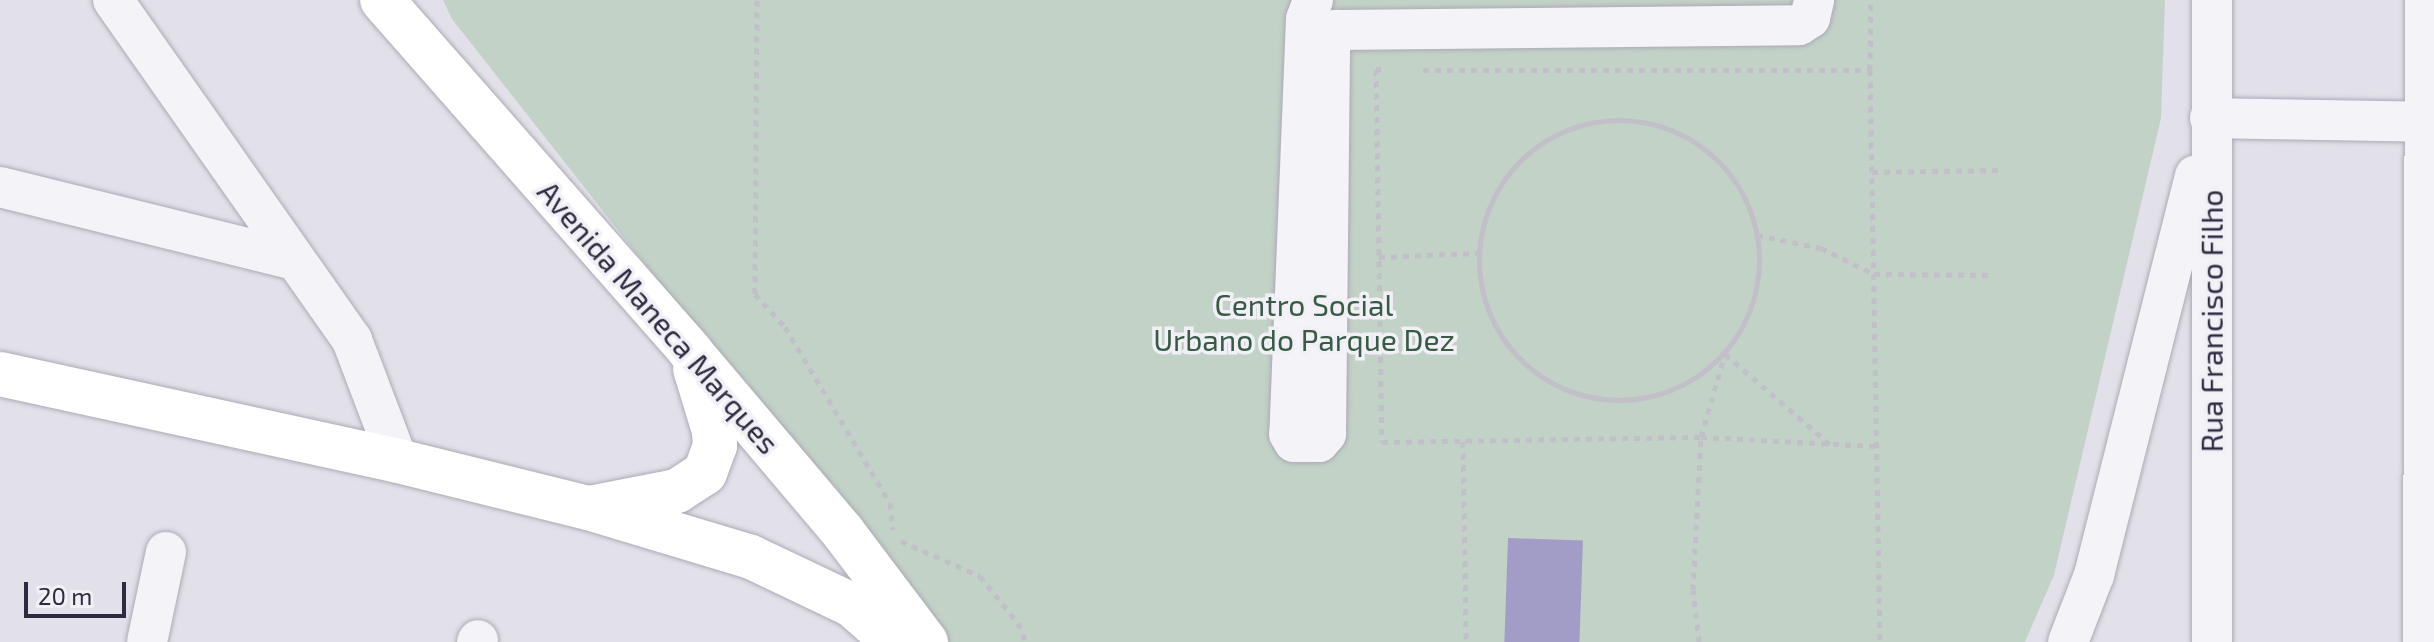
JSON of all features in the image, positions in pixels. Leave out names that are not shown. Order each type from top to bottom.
[{"type":"main road","name":"Avenida Maneca Marques","points":[[382,0],[690,351],[843,532],[926,642]]},
{"type":"main road","points":[[588,508],[677,491],[705,473],[715,446],[714,431],[690,351]]},
{"type":"main road","points":[[0,374],[398,461],[588,508],[751,557],[808,581],[852,605],[894,642]]},
{"type":"street","points":[[113,0],[352,340],[398,461]]},
{"type":"street","points":[[1313,0],[1306,19],[1289,434],[1294,442],[1319,442],[1326,434],[1330,41],[1336,30],[1641,12],[1753,13],[1799,25],[1810,18],[1814,0]]},
{"type":"street","name":"Rua Francisco Filho","points":[[2212,0],[2212,642]]},
{"type":"street","points":[[2423,642],[2429,122],[2425,0]]},
{"type":"street","points":[[2068,642],[2094,575],[2210,118],[2429,122]]},
{"type":"street","points":[[0,187],[295,260]]},
{"type":"street","points":[[147,642],[166,552]]},
{"type":"path","points":[[757,0],[755,294],[785,327],[890,503],[892,529],[900,541],[980,576],[1009,610],[1026,642]]},
{"type":"path","points":[[1871,0],[1880,642]]},
{"type":"path","points":[[1392,69],[1376,69],[1382,442],[1701,437],[1833,447],[1877,446]]},
{"type":"path","points":[[1408,70],[1870,70]]},
{"type":"path","points":[[1699,642],[1693,590],[1701,437],[1725,354],[1749,315],[1760,272],[1757,235],[1739,185],[1710,151],[1671,128],[1628,119],[1583,123],[1542,141],[1509,172],[1487,210],[1478,253],[1483,296],[1500,337],[1529,369],[1566,392],[1608,402],[1652,399],[1692,382],[1725,354]]},
{"type":"path","points":[[1872,172],[2001,170]]},
{"type":"path","points":[[1757,235],[1821,248],[1874,274],[1993,275]]},
{"type":"path","points":[[1379,257],[1478,253]]},
{"type":"path","points":[[1725,354],[1833,447]]},
{"type":"path","points":[[1463,441],[1466,642]]},
{"type":"green space","name":"Centro Social Urbano do Parque Dez","points":[[443,0],[2165,0],[2161,118],[2054,575],[2025,642],[942,642],[452,19]]},
{"type":"shaded area","points":[[1508,538],[1583,541],[1579,642],[1504,642]]}]
